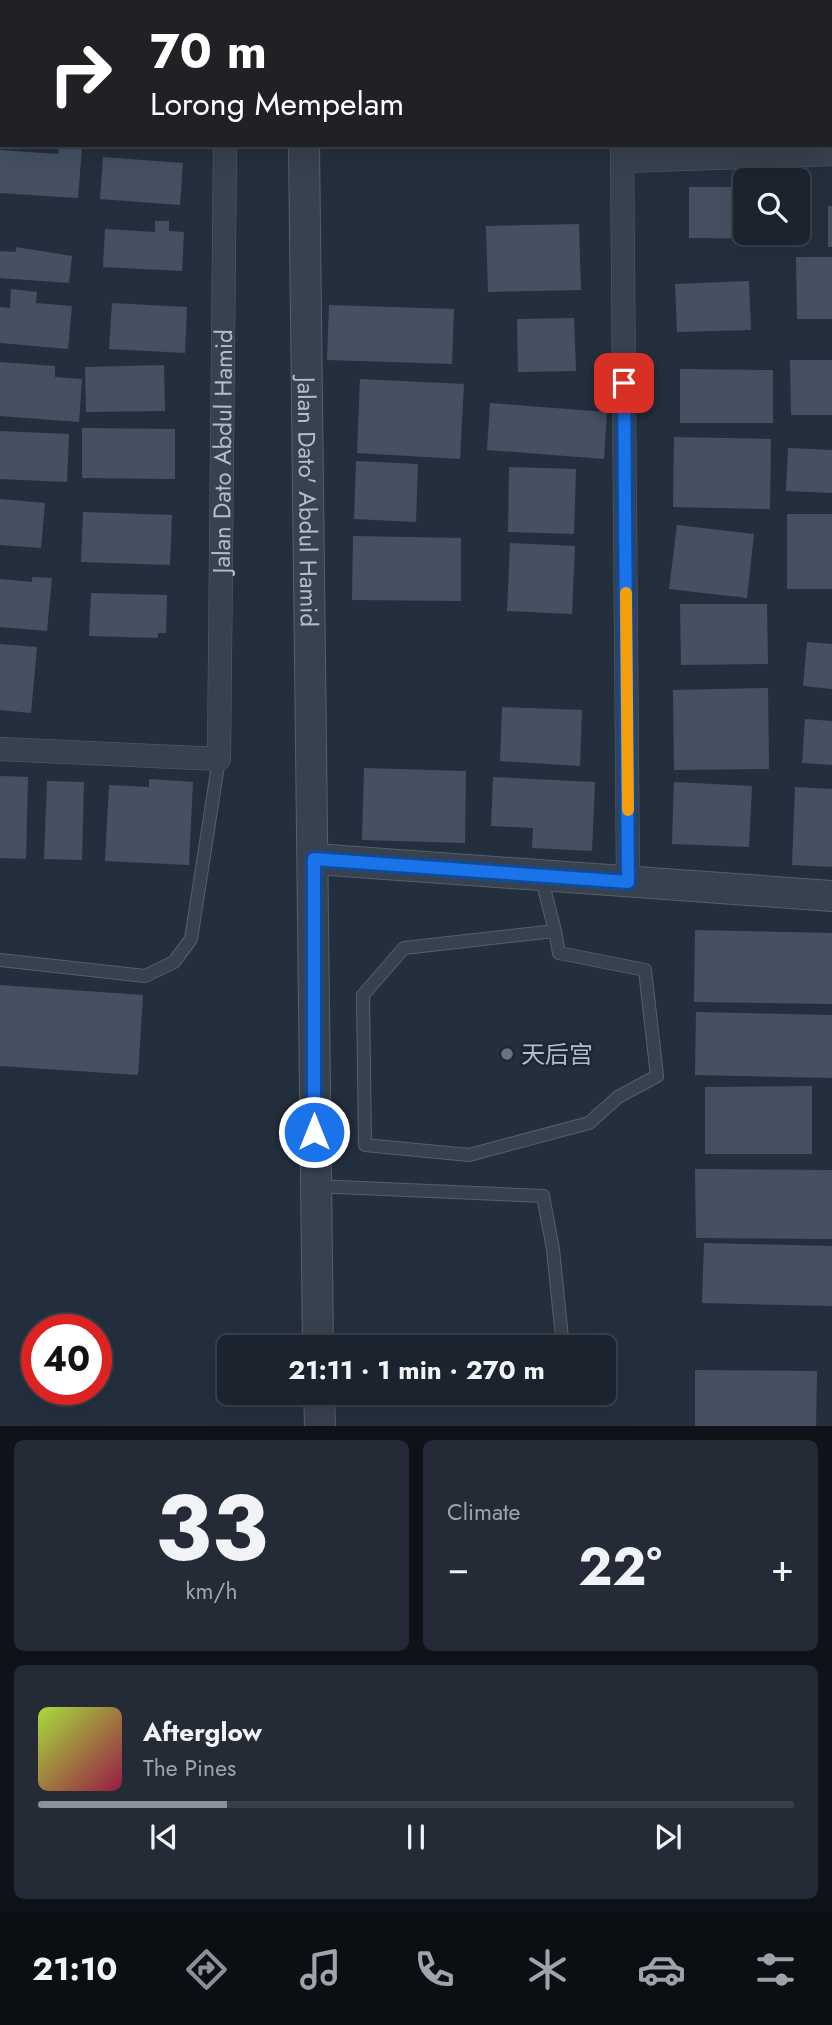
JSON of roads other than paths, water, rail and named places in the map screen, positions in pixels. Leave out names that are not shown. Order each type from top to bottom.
[{"type":"street","name":"Jalan Dato Abdul Hamid","points":[[219,759],[225,147]]},
{"type":"street","name":"Jalan Dato' Abdul Hamid","points":[[304,147],[314,859]]},
{"type":"street","points":[[628,882],[622,153],[832,154]]},
{"type":"street","points":[[0,749],[219,759]]},
{"type":"street","points":[[318,1335],[314,1186],[314,859],[832,896]]},
{"type":"street","points":[[319,1405],[320,1426]]},
{"type":"lane","points":[[0,960],[145,976],[174,962],[191,939],[219,759]]},
{"type":"lane","points":[[541,876],[555,931],[559,953],[645,970],[657,1076],[618,1097],[589,1123],[469,1154],[365,1145],[363,995],[404,948],[555,931]]},
{"type":"lane","points":[[314,1186],[543,1196],[553,1249],[562,1335]]},
{"type":"place","name":"天后宫","points":[[507,1054]]}]
